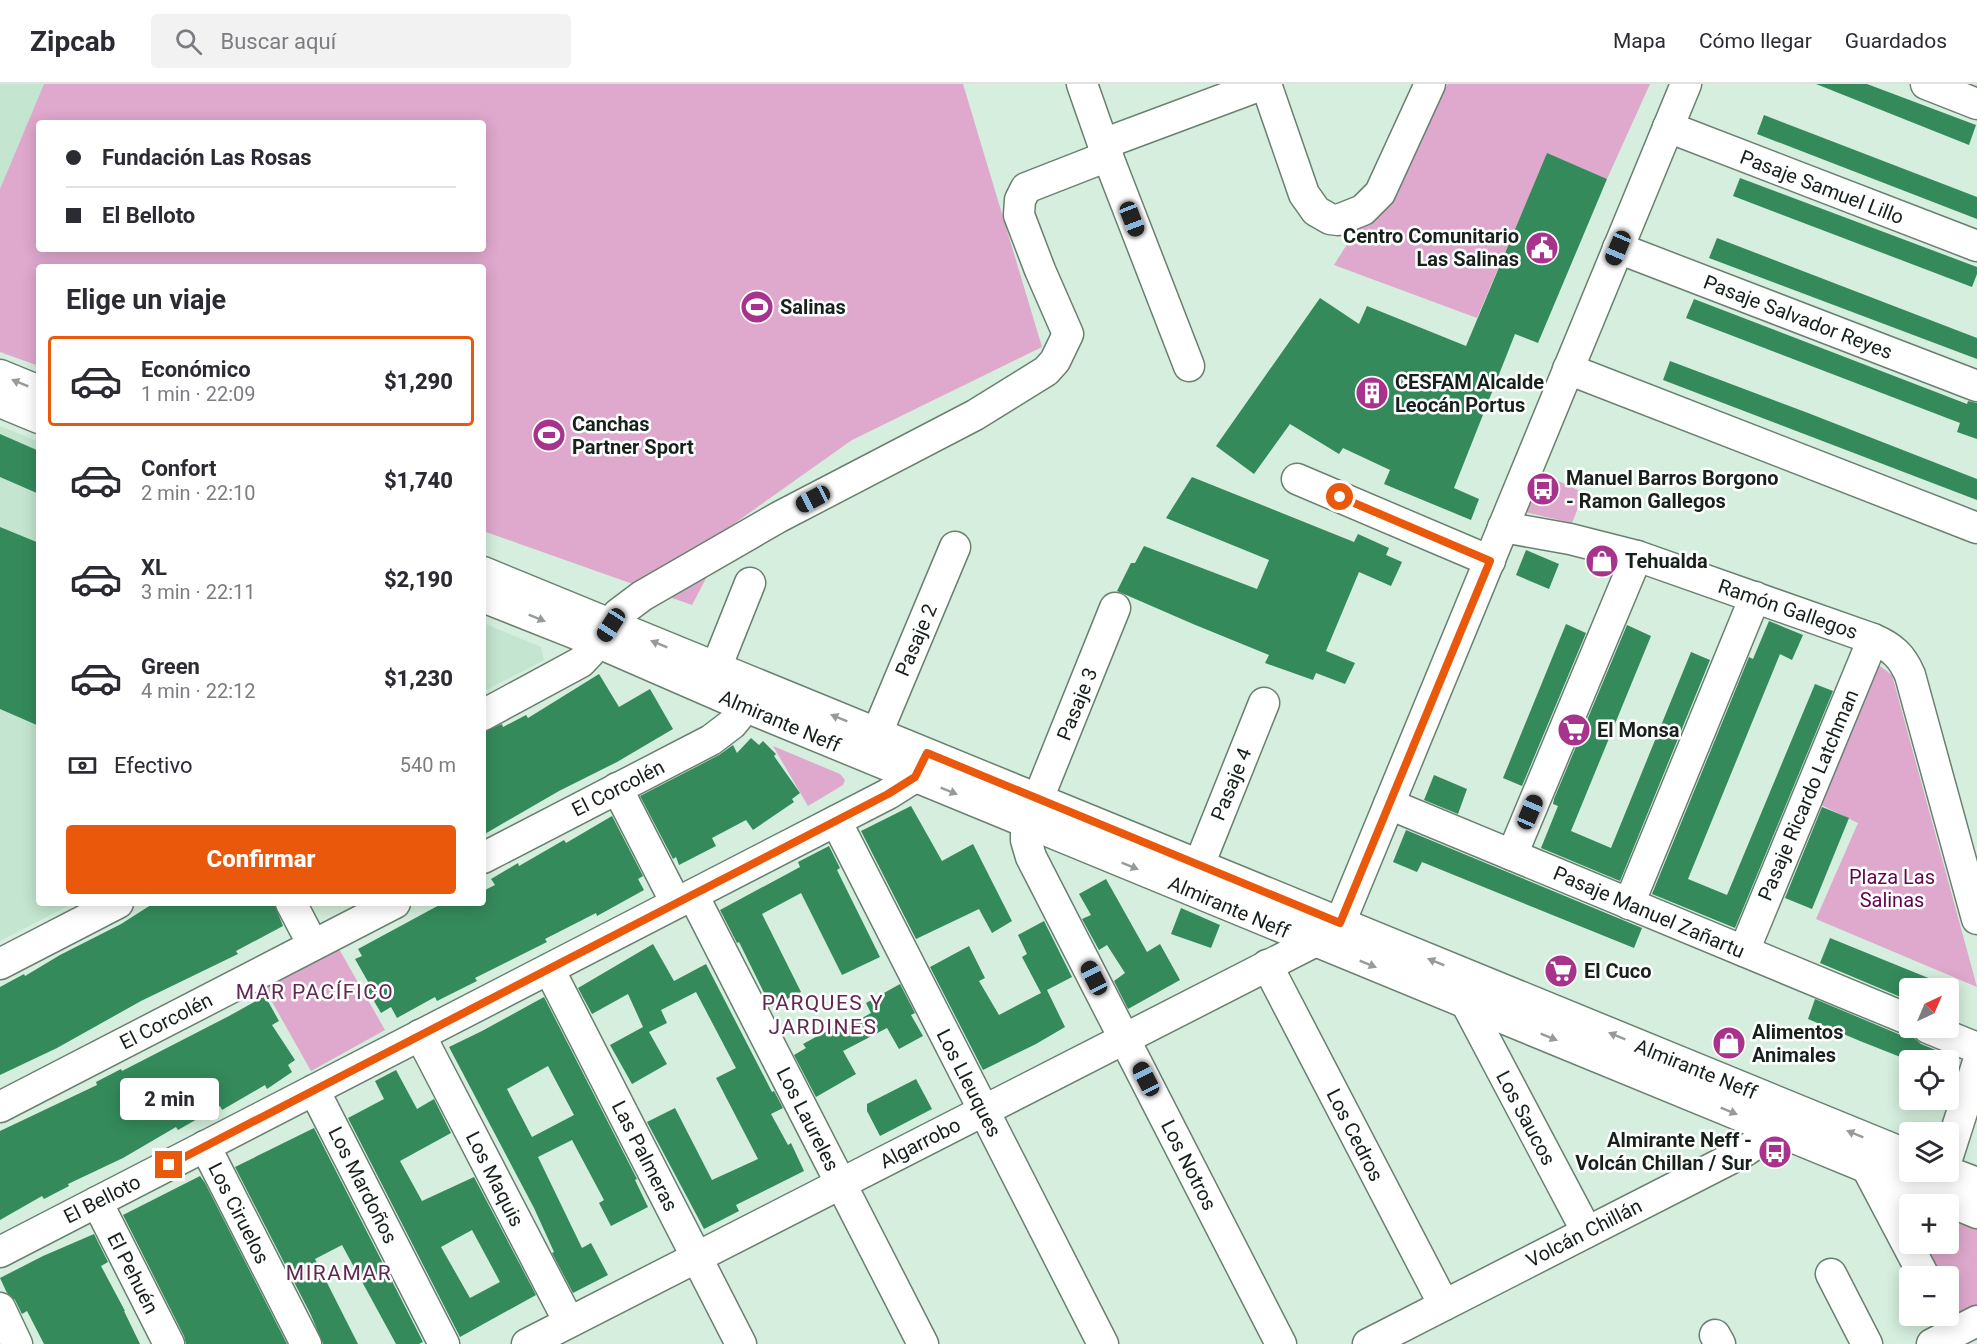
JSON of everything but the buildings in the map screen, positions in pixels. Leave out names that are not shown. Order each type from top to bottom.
[{"type":"street","points":[[1082,84],[1189,366]]},
{"type":"street","points":[[486,713],[571,669],[589,655],[618,614],[628,606],[779,517],[975,415],[1046,371],[1059,355],[1068,334],[1019,215],[1020,200],[1026,188],[1106,150],[1265,84],[1304,194],[1316,211],[1330,219],[1338,220],[1363,210],[1380,193],[1430,84]]},
{"type":"street","points":[[1340,923],[1686,84]]},
{"type":"street","points":[[1926,84],[1977,104]]},
{"type":"street","name":"Pasaje Samuel Lillo","points":[[1668,127],[1977,246]]},
{"type":"street","name":"Pasaje Salvador Reyes","points":[[1618,248],[1977,386]]},
{"type":"street","points":[[1568,369],[1977,528]]},
{"type":"street","points":[[0,375],[36,390]]},
{"type":"street","points":[[0,402],[36,417]]},
{"type":"street","points":[[1297,479],[1490,561]]},
{"type":"street","name":"Ramón Gallegos","points":[[1503,528],[1570,539],[1637,556],[1884,645]]},
{"type":"street","name":"Pasaje 2","points":[[877,733],[955,547]]},
{"type":"street","points":[[1512,855],[1637,556]]},
{"type":"street","name":"Almirante Neff","points":[[486,574],[746,707],[921,765],[1032,811],[1314,942],[1466,1003],[1778,1117],[1899,1153]]},
{"type":"street","points":[[716,668],[750,583]]},
{"type":"street","points":[[1629,904],[1755,597]]},
{"type":"street","name":"Almirante Neff","points":[[486,598],[716,668],[877,733],[921,765]]},
{"type":"street","name":"Pasaje 3","points":[[1032,811],[1115,608]]},
{"type":"street","points":[[1884,645],[1902,658],[1910,675],[1977,919]]},
{"type":"street","name":"Pasaje Ricardo Latchman","points":[[1744,951],[1884,645]]},
{"type":"street","name":"Pasaje 4","points":[[1199,865],[1264,703]]},
{"type":"street","name":"El Corcolén","points":[[486,856],[711,740],[732,724],[746,707]]},
{"type":"street","name":"El Belloto","points":[[0,1252],[888,794],[921,765]]},
{"type":"street","name":"Los Laureles","points":[[618,788],[684,899],[841,1183],[923,1344]]},
{"type":"street","name":"Pasaje Manuel Zañartu","points":[[1389,804],[1899,1015]]},
{"type":"street","name":"Almirante Neff","points":[[1032,811],[1199,865],[1340,923],[1778,1117],[1867,1168],[1899,1173]]},
{"type":"street","name":"Los Notros","points":[[1032,811],[1026,840],[1031,857],[1281,1344]]},
{"type":"street","name":"Los Lleuques","points":[[836,821],[1103,1344]]},
{"type":"street","points":[[0,964],[112,906]]},
{"type":"street","points":[[293,906],[313,945]]},
{"type":"street","name":"El Corcolén","points":[[0,1107],[389,906]]},
{"type":"street","name":"Algarrobo","points":[[527,1344],[562,1332],[697,1257],[1314,942],[1340,923]]},
{"type":"street","name":"Los Cedros","points":[[1267,965],[1443,1305]]},
{"type":"street","name":"Las Palmeras","points":[[549,969],[741,1344]]},
{"type":"street","name":"Los Saucos","points":[[1466,1003],[1587,1232]]},
{"type":"street","name":"Los Maquis","points":[[420,1035],[562,1332]]},
{"type":"street","points":[[1952,1038],[1977,1048]]},
{"type":"street","points":[[1959,1122],[1977,1065]]},
{"type":"street","name":"Los Mardoños","points":[[314,1090],[444,1344]]},
{"type":"street","name":"Volcán Chillán","points":[[1368,1344],[1740,1154],[1757,1142],[1778,1117]]},
{"type":"street","name":"Los Ciruelos","points":[[205,1146],[306,1344]]},
{"type":"street","points":[[1867,1168],[1919,1266]]},
{"type":"street","name":"Almirante Neff","points":[[1959,1181],[1977,1183]]},
{"type":"street","name":"Almirante Neff","points":[[1944,1182],[1977,1214]]},
{"type":"street","name":"El Pehuén","points":[[97,1202],[169,1344]]},
{"type":"street","points":[[1831,1274],[1867,1344]]},
{"type":"street","points":[[0,1308],[17,1344]]},
{"type":"shaded area","points":[[0,84],[44,84],[0,189]]},
{"type":"shaded area","points":[[0,426],[36,441],[36,906],[68,906],[0,941]]},
{"type":"shaded area","points":[[486,624],[541,647],[544,660],[486,690]]},
{"type":"green space","name":"Salinas","points":[[44,84],[963,84],[1042,347],[852,440],[735,523],[692,605],[486,532],[486,264],[36,264],[36,365],[0,352],[0,189]]},
{"type":"green space","points":[[1448,84],[1650,84],[1607,179],[1547,154],[1477,318],[1334,265]]},
{"type":"green space","points":[[1544,474],[1584,493],[1572,523],[1525,512]]},
{"type":"green space","name":"Plaza Las Salinas","points":[[1876,663],[1892,675],[1977,987],[1816,919],[1858,823],[1821,805]]},
{"type":"green space","points":[[773,746],[840,774],[845,780],[843,785],[808,806]]},
{"type":"green space","points":[[335,942],[385,1030],[311,1071],[262,984]]},
{"type":"green space","points":[[1959,1211],[1977,1219],[1977,1314],[1959,1323],[1959,1266],[1924,1266],[1917,1254],[1959,1254]]},
{"type":"place","name":"Centro Comunitario Las Salinas","points":[[1542,248]]},
{"type":"place","name":"Salinas","points":[[757,307]]},
{"type":"place","name":"CESFAM Alcalde Leocán Portus","points":[[1372,393]]},
{"type":"place","name":"Canchas Partner Sport","points":[[549,435]]},
{"type":"place","name":"Manuel Barros Borgono - Ramon Gallegos","points":[[1543,489]]},
{"type":"place","name":"Tehualda","points":[[1602,561]]},
{"type":"place","name":"El Monsa","points":[[1574,730]]},
{"type":"place","name":"El Cuco","points":[[1561,971]]},
{"type":"place","name":"Alimentos Animales","points":[[1729,1043]]},
{"type":"place","name":"Almirante Neff - Volcán Chillan / Sur","points":[[1775,1152]]},
{"type":"district","name":"MAR PACÍFICO","points":[[315,992]]},
{"type":"district","name":"PARQUES Y JARDINES","points":[[823,1015]]},
{"type":"district","name":"MIRAMAR","points":[[339,1273]]},
{"type":"route","points":[[169,1165],[888,794],[915,777],[927,753],[1340,923],[1490,561],[1340,497]]}]
